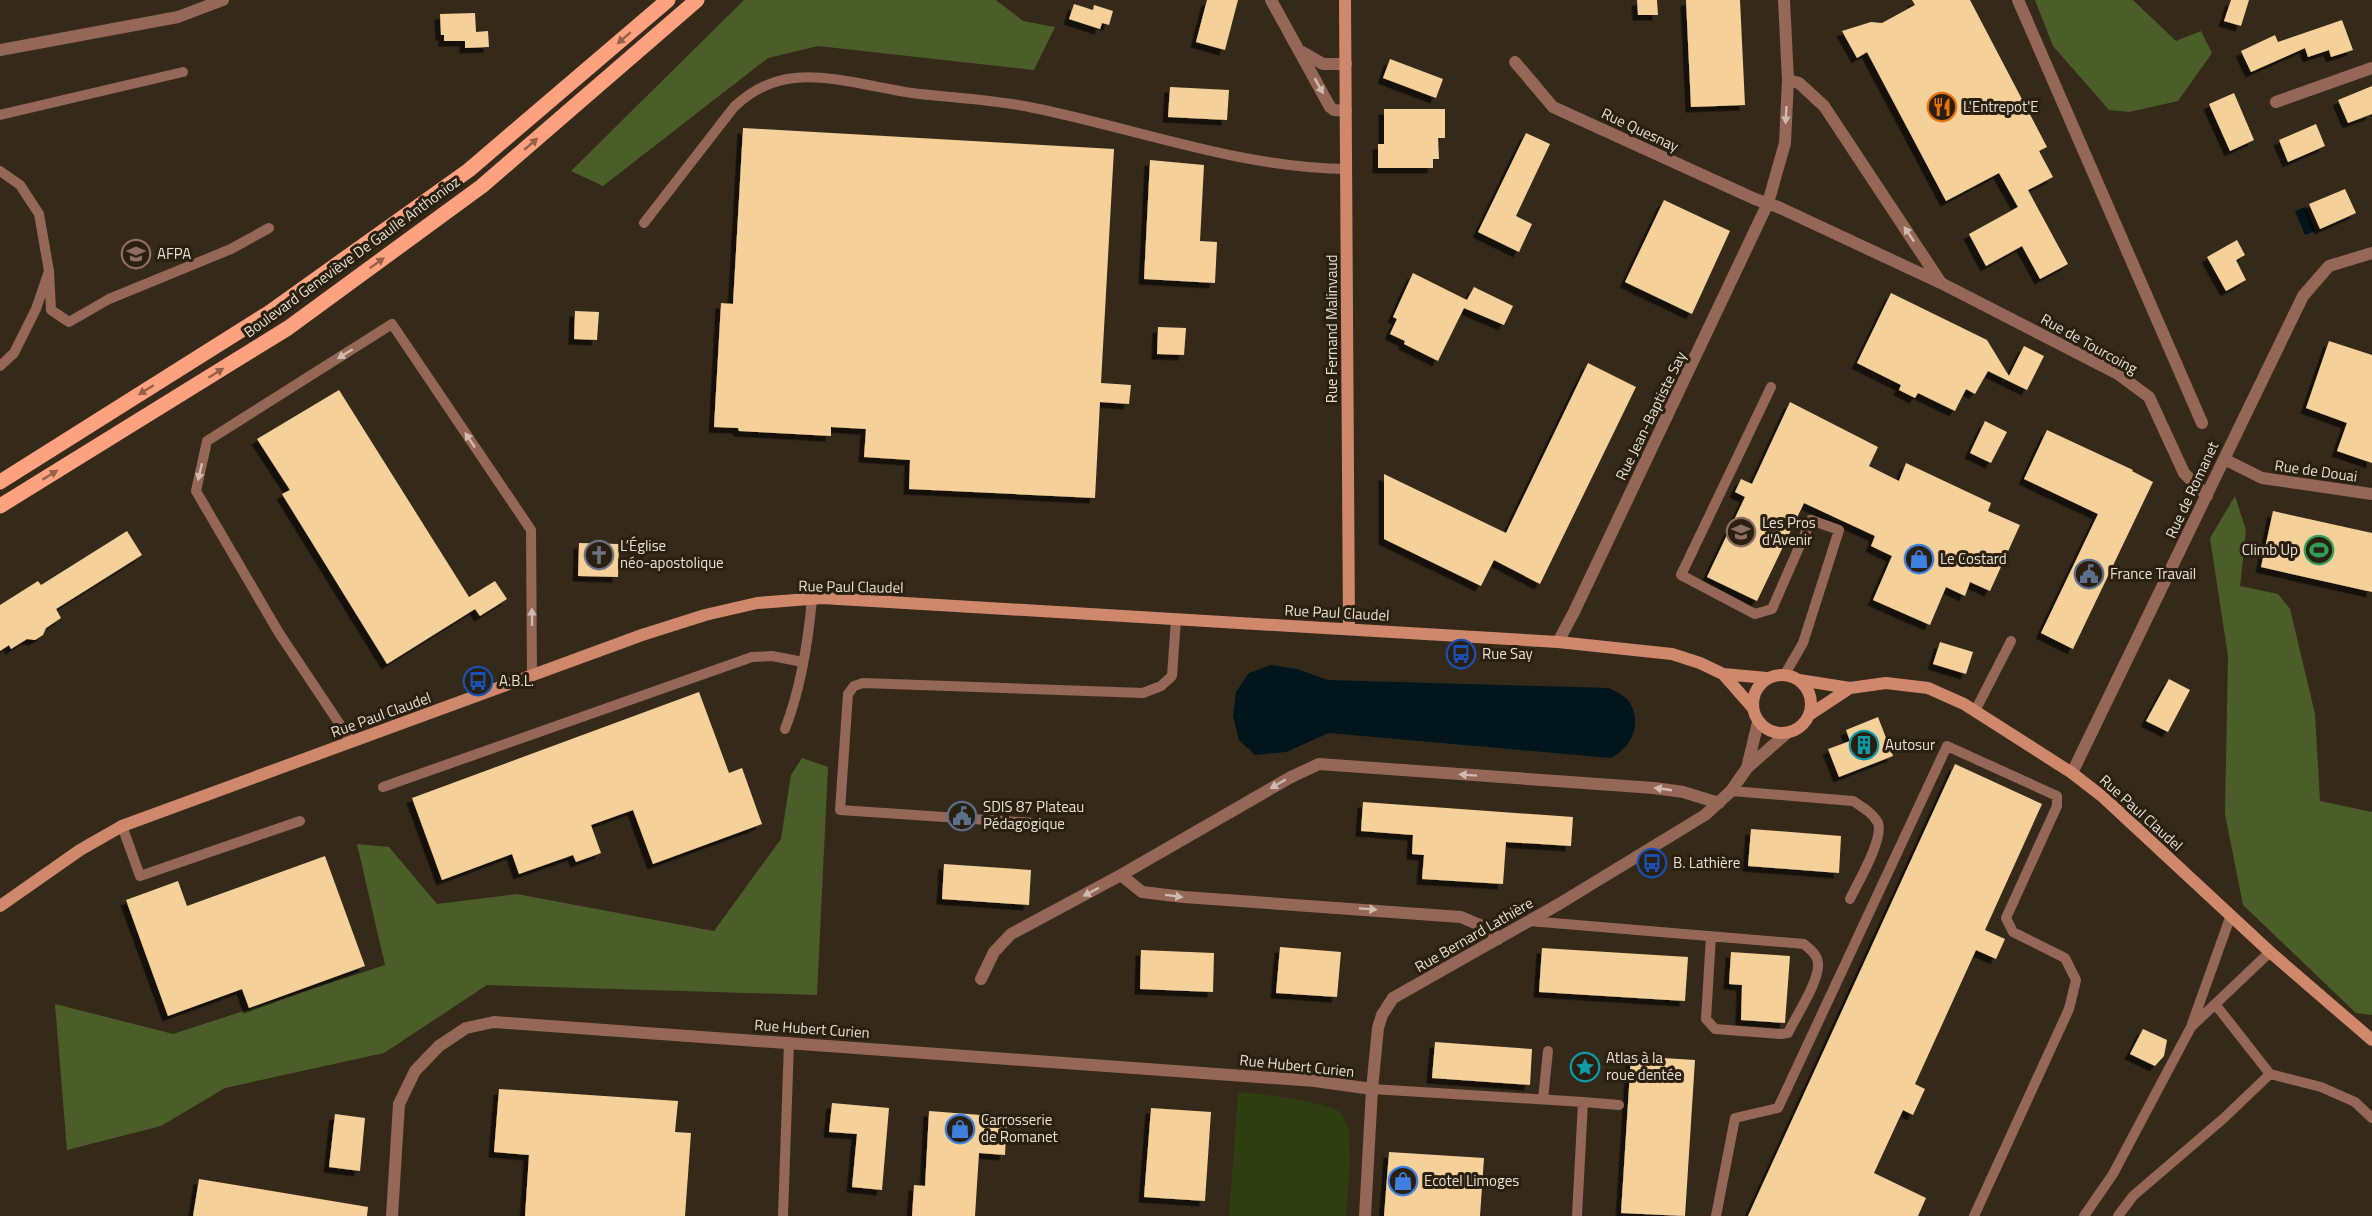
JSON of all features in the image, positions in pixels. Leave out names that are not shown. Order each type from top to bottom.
[{"type":"main road","name":"Boulevard Geneviève De Gaulle Anthonioz","points":[[0,482],[270,312],[469,170],[668,0]]},
{"type":"main road","name":"Boulevard Geneviève De Gaulle Anthonioz","points":[[0,506],[288,328],[482,186],[697,0]]},
{"type":"street","points":[[0,50],[178,17],[223,0]]},
{"type":"street","points":[[1271,0],[1330,107],[1334,110],[1346,111]]},
{"type":"street","name":"Rue Fernand Malinvaud","points":[[1345,0],[1349,629]]},
{"type":"street","points":[[1768,203],[1785,143],[1788,80],[1784,0]]},
{"type":"street","points":[[2018,0],[2202,423]]},
{"type":"street","points":[[1299,50],[1317,63],[1346,64]]},
{"type":"street","name":"Rue Quesnay","points":[[1515,62],[1553,107],[1768,203]]},
{"type":"street","points":[[2276,102],[2372,68]]},
{"type":"street","name":"Rue de Tourcoing","points":[[1788,80],[1799,83],[1824,106],[1941,283]]},
{"type":"street","name":"Rue de Tourcoing","points":[[1768,203],[1941,283],[2118,374],[2149,397],[2184,473],[2207,496]]},
{"type":"street","name":"Rue Jean-Baptiste Say","points":[[1558,642],[1768,203]]},
{"type":"street","name":"Rue de Romanet","points":[[2072,773],[2303,296],[2329,266],[2372,253]]},
{"type":"street","name":"Rue de Douai","points":[[2224,459],[2262,478],[2372,494]]},
{"type":"street","name":"Rue Paul Claudel","points":[[0,906],[70,856],[122,826],[642,635],[705,615],[757,603],[812,599],[1558,642],[1672,654],[1700,663],[1723,674],[1767,678]]},
{"type":"street","name":"Rue Paul Claudel","points":[[1723,674],[1752,707]]},
{"type":"street","points":[[1785,674],[1799,680],[1806,687],[1810,696],[1809,715],[1800,727],[1787,733],[1776,733],[1766,729],[1758,722],[1752,707],[1755,690],[1767,678],[1785,674]]},
{"type":"street","name":"Rue Paul Claudel","points":[[1799,680],[1850,688],[1886,683],[1928,688],[1975,711],[2072,773],[2103,796],[2270,952],[2372,1040]]},
{"type":"street","name":"Rue Paul Claudel","points":[[1809,715],[1850,688]]},
{"type":"street","name":"Rue Bernard Lathière","points":[[1747,768],[1758,722]]},
{"type":"street","name":"Rue Bernard Lathière","points":[[1365,1216],[1371,1089],[1378,1029],[1382,1015],[1393,998],[1529,921],[1686,827],[1719,803],[1731,791],[1747,768],[1787,733]]},
{"type":"street","points":[[981,979],[994,952],[1011,934],[1121,875],[1291,777],[1319,764],[1654,788],[1683,792],[1719,803]]},
{"type":"street","points":[[1121,875],[1142,892],[1173,896],[1461,917],[1489,929],[1498,939]]},
{"type":"street","name":"Rue Hubert Curien","points":[[392,1216],[399,1104],[415,1071],[439,1046],[466,1028],[494,1022],[1315,1081],[1371,1089]]},
{"type":"lane","points":[[0,115],[183,72]]},
{"type":"lane","points":[[644,223],[734,107],[746,95],[767,85],[794,78],[814,77],[912,93],[1033,107],[1291,167],[1347,169]]},
{"type":"lane","points":[[0,171],[20,185],[39,214],[49,271],[51,310],[69,322],[109,299],[231,249],[270,228]]},
{"type":"lane","points":[[0,366],[14,353],[36,309],[49,271]]},
{"type":"lane","points":[[351,741],[279,633],[196,491],[207,441],[392,324],[531,530],[532,675]]},
{"type":"lane","points":[[1771,387],[1681,575],[1755,614],[1772,609],[1811,520],[1839,530],[1803,643],[1785,674]]},
{"type":"lane","points":[[785,729],[793,709],[809,635],[812,599]]},
{"type":"lane","points":[[1034,823],[840,810],[848,694],[854,686],[863,683],[1143,693],[1161,686],[1172,676],[1176,619]]},
{"type":"lane","points":[[1975,711],[2011,641]]},
{"type":"lane","points":[[383,787],[752,657],[772,656],[803,662]]},
{"type":"lane","points":[[1716,1216],[1735,1118],[1778,1108],[1947,746],[2056,796],[2057,806],[2006,918],[2013,932],[2065,958],[2076,980],[2069,1009],[1974,1216]]},
{"type":"lane","points":[[1731,791],[1853,801],[1869,811],[1878,823],[1879,835],[1850,899]]},
{"type":"lane","points":[[122,826],[140,876],[300,821]]},
{"type":"lane","points":[[2084,1216],[2113,1174],[2191,1027],[2231,915]]},
{"type":"lane","points":[[1529,921],[1711,936],[1804,944],[1815,953],[1818,963],[1814,980],[1788,1033],[1715,1029],[1706,1019],[1711,936]]},
{"type":"lane","points":[[2191,1027],[2270,952]]},
{"type":"lane","points":[[2215,1004],[2270,1074],[2321,1087],[2355,1102],[2372,1118]]},
{"type":"lane","points":[[783,1216],[789,1042]]},
{"type":"lane","points":[[1543,1100],[1548,1051]]},
{"type":"lane","points":[[2118,1216],[2133,1196],[2224,1118],[2270,1074]]},
{"type":"lane","points":[[1371,1089],[1618,1105]]},
{"type":"lane","points":[[1577,1216],[1583,1102]]},
{"type":"green space","points":[[744,0],[996,0],[1023,21],[1055,27],[1034,70],[818,46],[768,58],[603,186],[571,171]]},
{"type":"green space","points":[[2035,0],[2133,0],[2176,41],[2201,31],[2212,53],[2178,101],[2129,112],[2109,110],[2053,46]]},
{"type":"green space","points":[[2235,496],[2246,530],[2240,586],[2278,594],[2290,609],[2315,714],[2320,801],[2372,812],[2372,1015],[2356,1013],[2243,905],[2225,814],[2228,656],[2210,538]]},
{"type":"green space","points":[[802,758],[828,767],[817,995],[487,985],[384,1053],[225,1088],[161,1126],[67,1150],[55,1004],[173,1034],[385,965],[357,844],[389,847],[437,904],[517,894],[714,931],[781,839],[791,775]]},
{"type":"green space","points":[[1238,1092],[1303,1101],[1341,1112],[1349,1130],[1350,1163],[1346,1216],[1229,1216]]},
{"type":"water","points":[[2305,207],[2315,231],[2305,235],[2295,211]]},
{"type":"water","points":[[1271,665],[1297,669],[1328,680],[1609,688],[1626,698],[1632,706],[1635,724],[1630,741],[1618,754],[1610,758],[1329,733],[1286,752],[1255,755],[1239,740],[1233,716],[1236,692],[1249,673]]},
{"type":"building","points":[[1207,0],[1238,0],[1225,50],[1196,42]]},
{"type":"building","points":[[1637,0],[1657,0],[1658,15],[1638,15]]},
{"type":"building","points":[[1686,0],[1740,0],[1745,105],[1691,107]]},
{"type":"building","points":[[1912,0],[1970,0],[2047,147],[2039,151],[2053,177],[2028,190],[2068,264],[2040,279],[2022,246],[1986,266],[1969,234],[2018,207],[1999,173],[1946,201],[1867,52],[1857,58],[1842,31],[1871,22],[1882,23],[1915,5]]},
{"type":"building","points":[[2231,0],[2249,0],[2241,26],[2224,21]]},
{"type":"building","points":[[1074,4],[1093,10],[1094,5],[1113,11],[1109,25],[1102,23],[1100,29],[1069,19]]},
{"type":"building","points":[[475,13],[476,32],[488,31],[489,47],[465,48],[465,41],[444,41],[444,35],[441,35],[440,14]]},
{"type":"building","points":[[2342,20],[2353,50],[2331,57],[2329,50],[2308,57],[2305,48],[2251,72],[2241,51],[2275,35],[2278,42]]},
{"type":"building","points":[[1390,59],[1443,79],[1436,98],[1383,78]]},
{"type":"building","points":[[2372,86],[2372,114],[2348,123],[2338,100]]},
{"type":"building","points":[[1170,87],[1229,90],[1227,120],[1168,117]]},
{"type":"building","points":[[2234,93],[2254,140],[2230,151],[2209,104]]},
{"type":"building","points":[[1384,109],[1445,109],[1445,138],[1438,138],[1439,159],[1433,159],[1433,168],[1378,168],[1378,144],[1384,144]]},
{"type":"building","points":[[2316,124],[2325,146],[2288,162],[2279,140]]},
{"type":"building","points":[[743,128],[1114,149],[1101,383],[1131,385],[1129,404],[1100,402],[1095,498],[909,489],[910,460],[864,457],[866,429],[831,427],[831,436],[739,431],[738,428],[714,427],[721,303],[733,304]]},
{"type":"building","points":[[1526,133],[1550,144],[1516,216],[1532,224],[1519,252],[1478,232]]},
{"type":"building","points":[[1150,160],[1204,165],[1200,241],[1217,242],[1215,283],[1144,279]]},
{"type":"building","points":[[2345,189],[2356,213],[2320,229],[2309,204]]},
{"type":"building","points":[[1664,200],[1730,231],[1692,314],[1625,282]]},
{"type":"building","points":[[2237,240],[2245,255],[2236,260],[2246,280],[2226,291],[2207,257]]},
{"type":"building","points":[[1413,273],[1467,300],[1474,287],[1513,306],[1504,325],[1464,308],[1438,361],[1404,344],[1405,341],[1390,334],[1397,319],[1393,317]]},
{"type":"building","points":[[1891,293],[1987,340],[2009,376],[2024,346],[2044,356],[2027,390],[1988,371],[1975,394],[1966,389],[1955,411],[1918,393],[1915,398],[1899,390],[1901,385],[1857,363]]},
{"type":"building","points":[[575,311],[599,312],[597,340],[574,339]]},
{"type":"building","points":[[1158,327],[1186,328],[1184,355],[1157,354]]},
{"type":"building","points":[[2329,341],[2372,355],[2372,463],[2337,451],[2347,423],[2306,408]]},
{"type":"building","points":[[1588,363],[1636,387],[1540,584],[1494,560],[1481,586],[1384,539],[1384,474],[1506,533]]},
{"type":"building","points":[[339,390],[469,597],[495,581],[507,599],[480,616],[475,609],[387,664],[282,494],[290,490],[257,439]]},
{"type":"building","points":[[1790,402],[1878,447],[1869,466],[1899,481],[1906,463],[1991,503],[1988,511],[2020,525],[1990,591],[1970,582],[1965,596],[1946,587],[1930,625],[1873,600],[1892,556],[1871,546],[1875,536],[1804,503],[1757,601],[1707,577],[1745,497],[1735,492],[1741,479],[1752,484]]},
{"type":"building","points":[[1985,421],[2007,432],[1991,463],[1970,453]]},
{"type":"building","name":"France Travail","points":[[2047,430],[2133,470],[2153,482],[2073,649],[2041,633],[2098,514],[2024,479]]},
{"type":"building","name":"Climb Up","points":[[2273,511],[2372,533],[2372,592],[2261,567]]},
{"type":"building","points":[[127,531],[142,555],[56,609],[61,618],[46,628],[43,635],[35,640],[27,639],[11,649],[9,645],[0,651],[0,605],[38,581],[41,585]]},
{"type":"building","name":"L’Église néo-apostolique","points":[[579,543],[619,544],[618,577],[578,576]]},
{"type":"building","points":[[1940,642],[1973,652],[1966,674],[1933,664]]},
{"type":"building","points":[[2169,679],[2190,690],[2168,732],[2146,721]]},
{"type":"building","points":[[699,692],[729,773],[742,768],[762,824],[653,864],[633,810],[591,825],[601,853],[576,862],[573,855],[519,874],[512,854],[442,880],[412,798]]},
{"type":"building","name":"Autosur","points":[[1878,717],[1893,756],[1839,777],[1828,749],[1850,741],[1846,730]]},
{"type":"building","points":[[1955,764],[2042,804],[1985,930],[2005,939],[1996,959],[1976,950],[1915,1084],[1925,1089],[1913,1115],[1903,1110],[1874,1173],[1926,1198],[1918,1216],[1748,1216]]},
{"type":"building","points":[[1363,802],[1573,817],[1571,846],[1506,842],[1503,884],[1422,879],[1424,855],[1412,854],[1413,835],[1361,831]]},
{"type":"building","points":[[1751,829],[1841,836],[1839,873],[1748,866]]},
{"type":"building","points":[[325,856],[365,966],[249,1008],[242,989],[168,1016],[126,900],[178,881],[187,906]]},
{"type":"building","points":[[944,864],[1031,870],[1029,905],[942,899]]},
{"type":"building","points":[[1280,947],[1341,952],[1337,997],[1276,993]]},
{"type":"building","points":[[1542,948],[1688,957],[1685,1001],[1539,992]]},
{"type":"building","points":[[1141,950],[1214,953],[1213,992],[1140,989]]},
{"type":"building","points":[[1731,952],[1790,956],[1785,1023],[1741,1020],[1742,985],[1729,984]]},
{"type":"building","points":[[2143,1029],[2167,1040],[2164,1056],[2155,1066],[2130,1054]]},
{"type":"building","points":[[1435,1042],[1532,1049],[1530,1085],[1432,1078]]},
{"type":"building","points":[[1631,1056],[1695,1060],[1685,1216],[1621,1213]]},
{"type":"building","points":[[499,1089],[678,1101],[675,1132],[691,1133],[685,1216],[525,1216],[529,1155],[494,1152]]},
{"type":"building","points":[[832,1103],[889,1108],[882,1190],[852,1187],[857,1134],[829,1132]]},
{"type":"building","points":[[1151,1108],[1211,1112],[1205,1201],[1144,1197]]},
{"type":"building","points":[[929,1111],[1007,1117],[1005,1155],[979,1153],[975,1216],[912,1216],[914,1185],[925,1186]]},
{"type":"building","points":[[335,1114],[365,1118],[360,1171],[329,1167]]},
{"type":"building","points":[[1389,1152],[1484,1158],[1480,1216],[1384,1216]]},
{"type":"building","points":[[199,1179],[368,1207],[367,1216],[193,1216]]},
{"type":"place","name":"L'Entrepot'E","points":[[1942,107]]},
{"type":"place","name":"AFPA","points":[[136,254]]},
{"type":"place","name":"Les Pros d'Avenir","points":[[1741,532]]},
{"type":"place","name":"Climb Up","points":[[2319,550]]},
{"type":"place","name":"L’Église néo-apostolique","points":[[599,555]]},
{"type":"place","name":"Le Costard","points":[[1919,559]]},
{"type":"place","name":"France Travail","points":[[2089,574]]},
{"type":"place","name":"Rue Say","points":[[1461,654]]},
{"type":"place","name":"A.B.L.","points":[[478,681]]},
{"type":"place","name":"Autosur","points":[[1864,745]]},
{"type":"place","name":"SDIS 87 Plateau Pédagogique","points":[[962,816]]},
{"type":"place","name":"B. Lathière","points":[[1652,863]]},
{"type":"place","name":"Atlas à la roue dentée","points":[[1585,1067]]},
{"type":"place","name":"Carrosserie de Romanet","points":[[960,1129]]},
{"type":"place","name":"Ecotel Limoges","points":[[1403,1181]]}]
